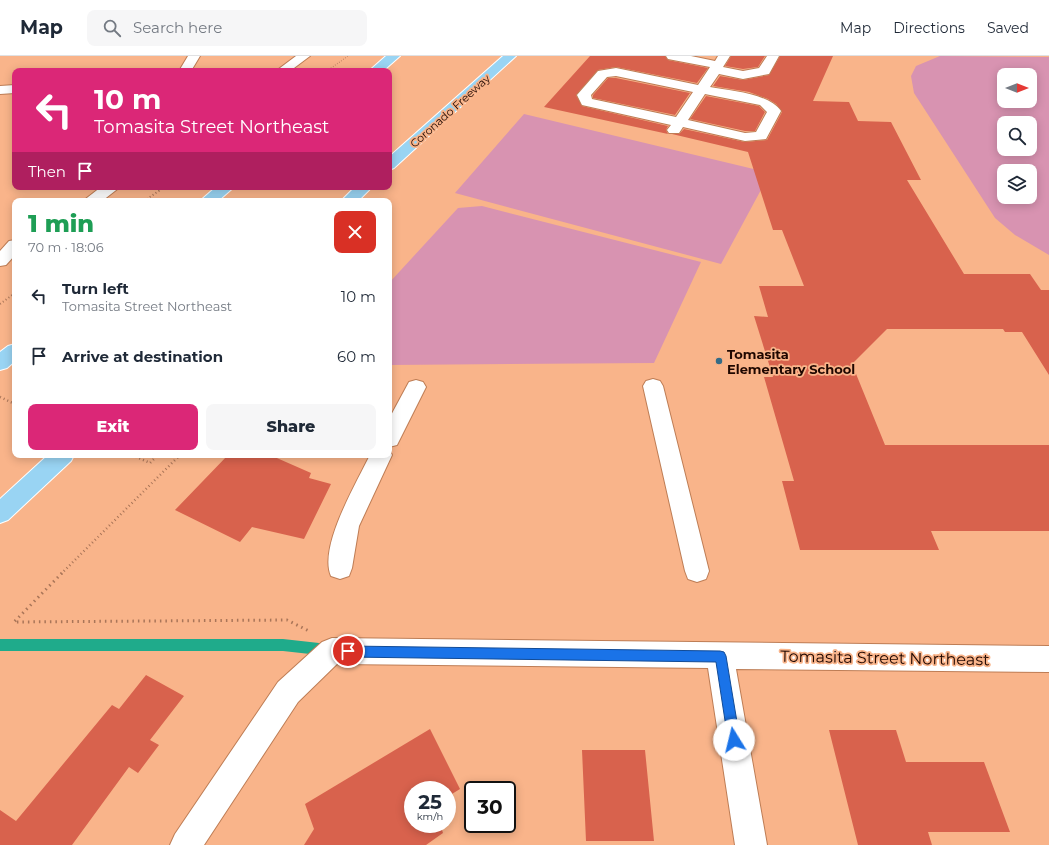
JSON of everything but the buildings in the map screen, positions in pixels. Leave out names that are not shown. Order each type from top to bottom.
[{"type":"highway","points":[[379,68],[394,56]]},
{"type":"highway","name":"Coronado Freeway","points":[[392,162],[510,56]]},
{"type":"highway","points":[[212,198],[222,190]]},
{"type":"highway","points":[[352,198],[361,190]]},
{"type":"highway","points":[[0,362],[12,353]]},
{"type":"highway","points":[[0,513],[60,458]]},
{"type":"street","points":[[186,68],[194,56]]},
{"type":"street","points":[[286,68],[304,56]]},
{"type":"street","points":[[672,56],[719,63],[743,75],[764,71],[773,56]]},
{"type":"street","points":[[677,126],[719,63]]},
{"type":"street","points":[[616,72],[702,90],[764,102],[774,111],[761,136],[745,137],[677,126],[587,102],[584,95],[603,74],[616,72]]},
{"type":"street","points":[[0,90],[12,89]]},
{"type":"street","points":[[96,198],[108,190]]},
{"type":"street","points":[[0,238],[12,236]]},
{"type":"street","points":[[0,261],[12,248]]},
{"type":"street","points":[[653,386],[697,571]]},
{"type":"street","points":[[392,433],[416,387]]},
{"type":"street","points":[[340,568],[347,526],[380,458]]},
{"type":"street","points":[[186,845],[288,692],[332,651]]},
{"type":"street","name":"Tomasita Street Northeast","points":[[332,651],[1049,659]]},
{"type":"street","points":[[720,656],[751,845]]},
{"type":"path","points":[[330,68],[348,56]]},
{"type":"path","points":[[148,198],[160,190]]},
{"type":"path","points":[[0,304],[12,295]]},
{"type":"path","points":[[0,397],[12,403]]},
{"type":"path","points":[[139,458],[150,463],[155,458]]},
{"type":"path","points":[[177,458],[14,622],[287,620],[309,630],[332,651]]},
{"type":"shaded area","points":[[940,56],[1049,57],[1049,255],[1015,235],[995,218],[914,93],[911,76],[916,66]]},
{"type":"shaded area","points":[[524,114],[770,173],[721,264],[455,193]]},
{"type":"shaded area","points":[[482,206],[701,262],[654,363],[392,365],[392,280],[458,208]]},
{"type":"waterway","points":[[0,645],[283,645],[328,650]]},
{"type":"place","name":"Tomasita Elementary School","points":[[719,361]]},
{"type":"route","points":[[348,651],[720,656],[734,740]]}]
